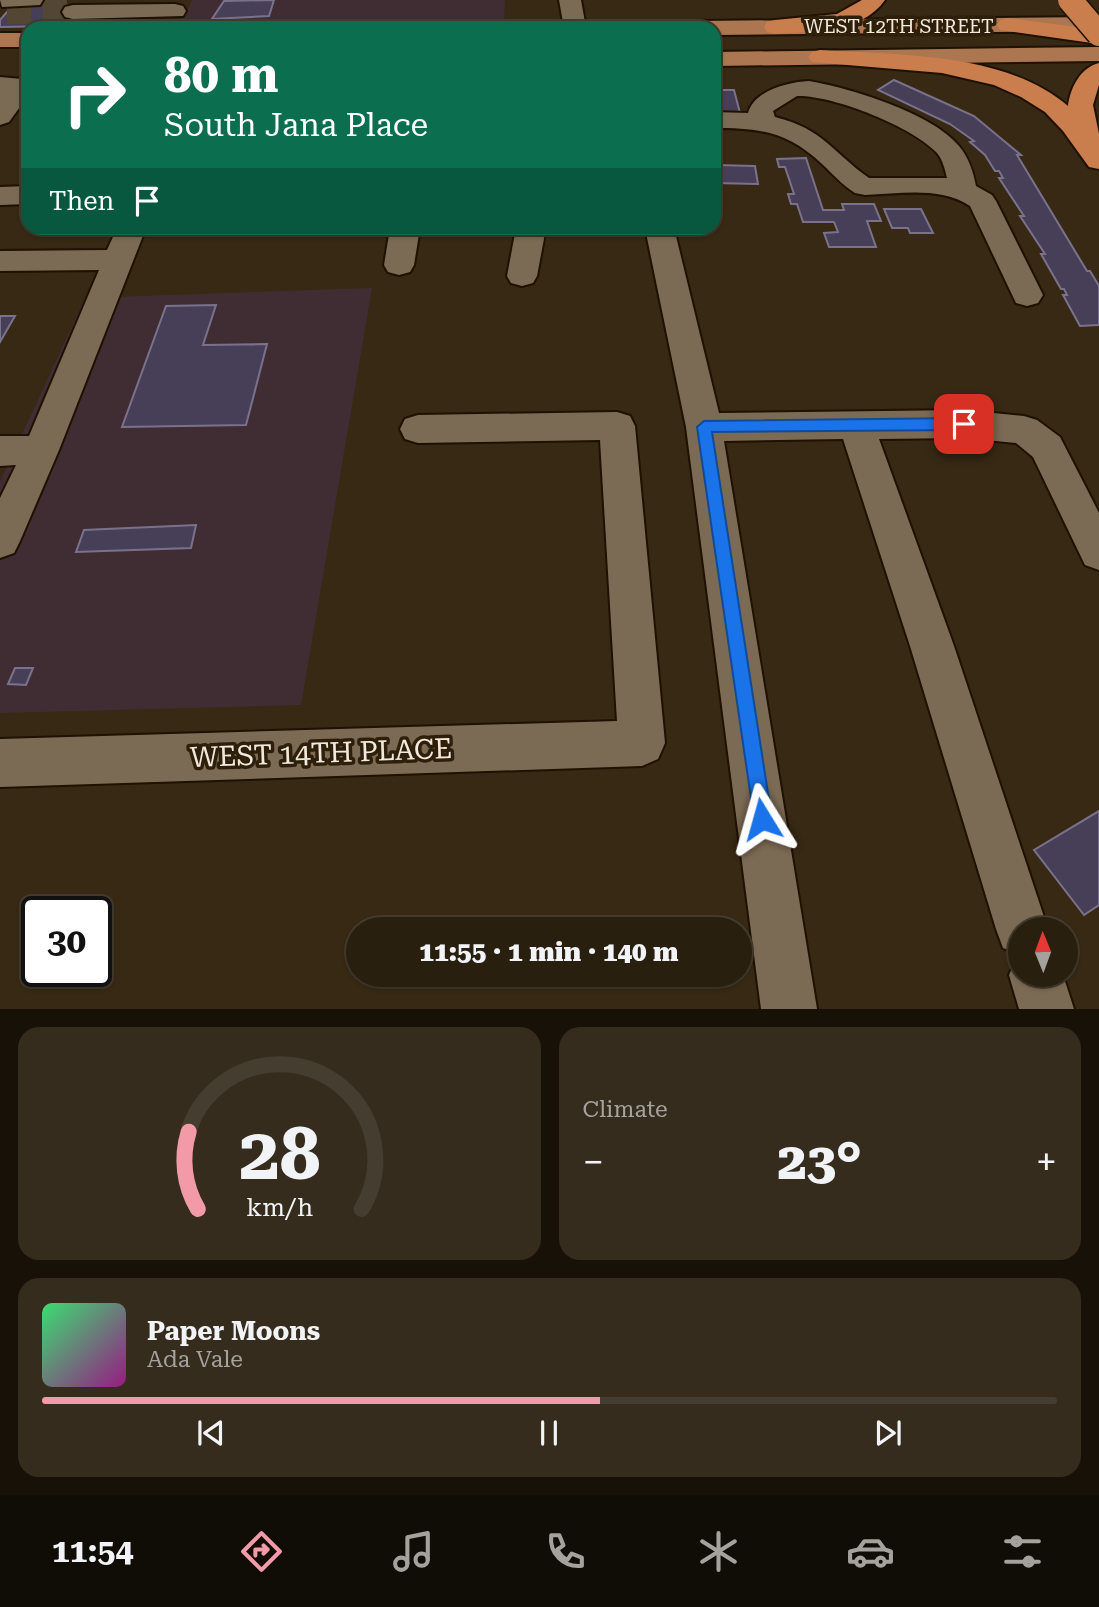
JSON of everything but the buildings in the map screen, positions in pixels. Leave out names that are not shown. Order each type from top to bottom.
[{"type":"highway","points":[[775,27],[836,21],[862,12],[874,0]]},
{"type":"highway","points":[[1070,0],[1099,38]]},
{"type":"highway","points":[[1045,4],[1099,22]]},
{"type":"highway","points":[[1008,25],[1099,38]]},
{"type":"highway","points":[[1027,55],[1099,38]]},
{"type":"highway","points":[[820,57],[939,67],[998,78],[1021,87],[1055,108],[1098,159]]},
{"type":"highway","points":[[1098,159],[1081,121],[1079,105],[1087,82],[1099,70]]},
{"type":"main road","name":"WEST 12TH STREET","points":[[721,28],[1099,22]]},
{"type":"main road","points":[[0,40],[21,40]]},
{"type":"main road","name":"WEST 12TH STREET","points":[[721,59],[1099,54]]},
{"type":"street","points":[[2,6],[32,0]]},
{"type":"street","points":[[570,0],[574,21]]},
{"type":"street","points":[[73,12],[105,6],[174,13]]},
{"type":"street","points":[[0,117],[9,104],[13,73]]},
{"type":"street","points":[[764,120],[760,111],[762,107],[795,89],[823,90],[868,105],[915,125],[945,146],[959,165],[962,189]]},
{"type":"street","points":[[721,120],[764,120],[795,131],[842,168],[853,181],[866,187],[953,186],[971,191],[982,201],[1027,295]]},
{"type":"street","points":[[0,196],[21,195]]},
{"type":"street","points":[[0,541],[41,450],[128,235]]},
{"type":"street","points":[[399,265],[404,235]]},
{"type":"street","points":[[522,276],[530,235]]},
{"type":"street","points":[[661,235],[704,427],[789,1009]]},
{"type":"street","points":[[0,261],[118,260]]},
{"type":"street","points":[[704,427],[964,424],[1024,430],[1047,447],[1099,553]]},
{"type":"street","points":[[856,425],[932,646],[1017,917]]},
{"type":"street","name":"WEST 14TH PLACE","points":[[0,764],[642,743],[617,426],[418,429]]},
{"type":"street","points":[[0,451],[41,450]]},
{"type":"street","points":[[1040,987],[1047,1009]]},
{"type":"shaded area","points":[[192,0],[505,0],[504,21],[182,21]]},
{"type":"shaded area","points":[[372,288],[301,705],[0,713],[0,482],[85,298]]},
{"type":"tunnel","points":[[7,12],[73,12]]},
{"type":"route","points":[[762,819],[704,427],[964,424]]}]
